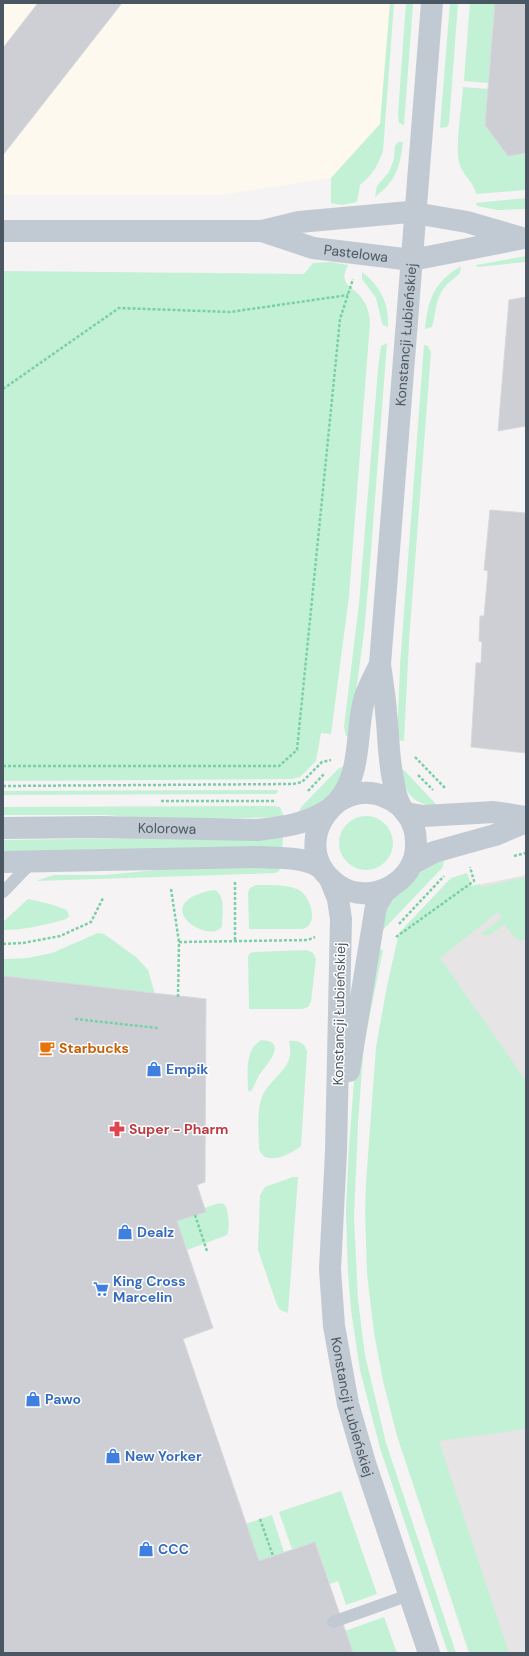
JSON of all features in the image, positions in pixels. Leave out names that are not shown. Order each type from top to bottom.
[{"type":"street","name":"Konstancji Łubieńskiej","points":[[403,810],[389,762],[386,713],[380,664],[432,3]]},
{"type":"street","name":"Pastelowa","points":[[3,231],[262,231],[299,222],[416,212],[467,222],[524,238]]},
{"type":"street","name":"Pastelowa","points":[[262,231],[313,248],[412,260],[524,238]]},
{"type":"street","name":"Konstancji Łubieńskiej","points":[[333,805],[346,791],[352,776],[363,703],[380,664]]},
{"type":"street","points":[[356,793],[375,793],[393,800],[403,810],[412,822],[417,843],[412,864],[403,877],[391,887],[376,892],[360,893],[349,891],[339,886],[327,874],[318,860],[316,839],[322,818],[333,805],[356,793]]},
{"type":"street","name":"Kolorowa","points":[[3,828],[100,827],[258,830],[301,823],[318,816],[333,805]]},
{"type":"street","points":[[403,810],[423,816],[494,812],[526,817]]},
{"type":"street","points":[[412,864],[434,852],[495,835],[526,822]]},
{"type":"street","name":"Kolorowa","points":[[3,862],[262,857],[305,861],[318,865],[327,874]]},
{"type":"street","name":"Konstancji Łubieńskiej","points":[[327,874],[338,898],[341,919],[336,1151],[330,1269],[334,1326],[350,1412],[364,1463],[429,1653]]},
{"type":"street","name":"Konstancji Łubieńskiej","points":[[336,1151],[376,906],[384,893],[391,887]]},
{"type":"lane","points":[[3,892],[32,862]]},
{"type":"lane","points":[[333,1622],[409,1596]]},
{"type":"path","points":[[3,766],[279,766],[297,750],[340,319],[353,279]]},
{"type":"path","points":[[3,388],[119,308],[230,312],[348,296]]},
{"type":"path","points":[[415,757],[448,790]]},
{"type":"path","points":[[333,765],[334,759]]},
{"type":"path","points":[[3,786],[293,784],[302,782],[322,762]]},
{"type":"path","points":[[304,795],[328,770]]},
{"type":"path","points":[[418,774],[438,795]]},
{"type":"path","points":[[160,801],[277,801]]},
{"type":"path","points":[[398,925],[446,874]]},
{"type":"path","points":[[234,881],[235,941]]},
{"type":"path","points":[[390,941],[474,881]]},
{"type":"path","points":[[171,889],[179,942],[178,997]]},
{"type":"path","points":[[3,944],[23,944],[60,936],[91,922],[103,898]]},
{"type":"path","points":[[179,942],[308,940],[318,936]]},
{"type":"path","points":[[75,1019],[158,1028]]},
{"type":"path","points":[[195,1215],[207,1251]]},
{"type":"path","points":[[260,1519],[273,1556]]},
{"type":"shaded area","points":[[3,3],[390,3],[380,124],[331,178],[220,195],[3,195]]},
{"type":"shaded area","points":[[526,875],[526,1653],[475,1653],[406,1447],[397,950],[482,884]]},
{"type":"green space","points":[[390,3],[394,3],[383,151],[374,170],[360,185],[357,202],[342,205],[331,203],[331,178],[380,124]]},
{"type":"green space","points":[[406,3],[413,3],[404,125],[399,123],[398,114]]},
{"type":"green space","points":[[450,3],[458,3],[449,123],[447,127],[440,128]]},
{"type":"green space","points":[[470,3],[495,3],[488,83],[464,81]]},
{"type":"green space","points":[[463,87],[488,89],[485,125],[508,156],[526,153],[526,190],[476,194],[474,187],[461,167],[458,154],[458,136]]},
{"type":"green space","points":[[398,142],[403,142],[396,173],[388,185],[375,197],[377,186],[389,172],[394,159],[395,146]]},
{"type":"green space","points":[[526,198],[526,209],[497,210],[477,206],[476,203]]},
{"type":"green space","points":[[526,256],[526,262],[477,267],[476,265]]},
{"type":"green space","points":[[331,262],[348,265],[344,278],[348,285],[364,301],[369,313],[370,322],[349,596],[331,734],[321,733],[316,761],[300,777],[292,779],[3,781],[3,271],[304,274],[313,263]]},
{"type":"green space","points":[[461,266],[460,273],[441,293],[437,302],[432,327],[425,329],[428,309],[434,292],[444,278]]},
{"type":"green space","points":[[362,272],[379,290],[382,296],[387,310],[388,327],[382,323],[376,298],[362,279]]},
{"type":"green space","points":[[387,343],[364,632],[350,737],[346,736],[344,727],[359,604],[378,369],[381,346]]},
{"type":"green space","points":[[424,345],[428,346],[431,352],[409,641],[404,741],[397,740],[400,666]]},
{"type":"green space","points":[[347,764],[335,789],[324,802],[299,815],[299,811],[302,806],[338,769]]},
{"type":"green space","points":[[398,767],[404,770],[437,807],[420,803],[410,795],[406,790]]},
{"type":"green space","points":[[3,791],[278,791],[276,794],[3,795]]},
{"type":"green space","points":[[3,807],[280,807],[284,817],[170,820],[106,815],[3,815]]},
{"type":"green space","points":[[361,816],[371,816],[381,820],[389,828],[393,838],[393,848],[389,858],[381,866],[371,870],[361,870],[351,866],[343,858],[339,848],[339,838],[343,828],[351,820]]},
{"type":"green space","points":[[283,836],[282,851],[3,851],[3,840]]},
{"type":"green space","points":[[444,859],[443,867],[383,930],[382,917],[390,903],[421,872]]},
{"type":"green space","points":[[281,867],[279,871],[275,873],[36,881],[54,875],[106,875],[175,868]]},
{"type":"green space","points":[[467,873],[472,886],[480,884],[482,887],[526,877],[526,939],[519,941],[509,931],[505,924],[488,936],[481,934],[502,918],[498,912],[440,958],[526,1081],[526,1429],[439,1441],[509,1653],[469,1653],[397,1436],[383,1381],[374,1333],[367,1273],[365,1212],[366,1183],[376,1047],[387,986],[399,933],[451,878]]},
{"type":"green space","points":[[256,885],[287,886],[302,892],[311,909],[311,921],[308,926],[303,929],[249,929],[248,893],[250,888]]},
{"type":"green space","points":[[215,890],[221,897],[222,901],[222,926],[219,930],[209,931],[192,925],[188,922],[182,912],[186,901],[204,892]]},
{"type":"green space","points":[[28,899],[67,910],[69,916],[66,919],[43,925],[3,930],[3,922]]},
{"type":"green space","points":[[98,933],[104,934],[136,957],[148,970],[155,994],[3,976],[3,959],[28,958],[52,953]]},
{"type":"green space","points":[[375,948],[383,950],[364,1044],[358,1123],[354,1218],[358,1300],[365,1355],[386,1443],[456,1653],[448,1653],[380,1448],[360,1370],[351,1310],[346,1211],[349,1146],[357,1043]]},
{"type":"green space","points":[[307,950],[313,953],[316,959],[311,1002],[308,1007],[302,1009],[249,1009],[248,957],[250,953]]},
{"type":"green space","points":[[262,1040],[270,1042],[274,1045],[275,1049],[270,1060],[259,1075],[250,1092],[248,1090],[248,1062],[252,1049]]},
{"type":"green space","points":[[289,1041],[296,1041],[303,1044],[307,1052],[301,1146],[284,1156],[272,1158],[262,1154],[259,1149],[259,1109],[266,1089],[282,1071],[289,1059]]},
{"type":"green space","points":[[293,1177],[298,1177],[288,1313],[280,1310],[277,1305],[258,1250],[260,1195],[265,1187]]},
{"type":"green space","points":[[219,1203],[224,1204],[228,1215],[229,1224],[227,1235],[187,1250],[177,1221],[206,1212],[205,1208]]},
{"type":"green space","points":[[341,1491],[377,1594],[346,1605],[338,1581],[330,1584],[315,1542],[292,1549],[279,1512]]},
{"type":"green space","points":[[272,1515],[284,1552],[259,1561],[246,1524]]},
{"type":"green space","points":[[384,1617],[397,1653],[353,1653],[345,1631]]},
{"type":"building","points":[[38,3],[122,3],[3,155],[3,48]]},
{"type":"building","points":[[495,3],[526,3],[526,153],[508,156],[485,125]]},
{"type":"building","points":[[526,297],[526,426],[498,431],[509,300]]},
{"type":"building","points":[[490,510],[526,513],[526,753],[471,747],[476,663],[481,663],[482,642],[479,641],[480,616],[484,616],[488,571],[484,570]]},
{"type":"building","name":"King Cross Marcelin","points":[[3,976],[206,999],[205,1182],[197,1185],[206,1212],[177,1221],[213,1328],[183,1339],[259,1561],[315,1542],[353,1653],[3,1653]]},
{"type":"place","name":"Starbucks","points":[[47,1048]]},
{"type":"place","name":"Empik","points":[[154,1069]]},
{"type":"place","name":"Super - Pharm","points":[[117,1129]]},
{"type":"place","name":"Dealz","points":[[125,1232]]},
{"type":"place","name":"King Cross Marcelin","points":[[101,1289]]},
{"type":"place","name":"Pawo","points":[[33,1399]]},
{"type":"place","name":"New Yorker","points":[[113,1456]]},
{"type":"place","name":"CCC","points":[[146,1549]]}]
